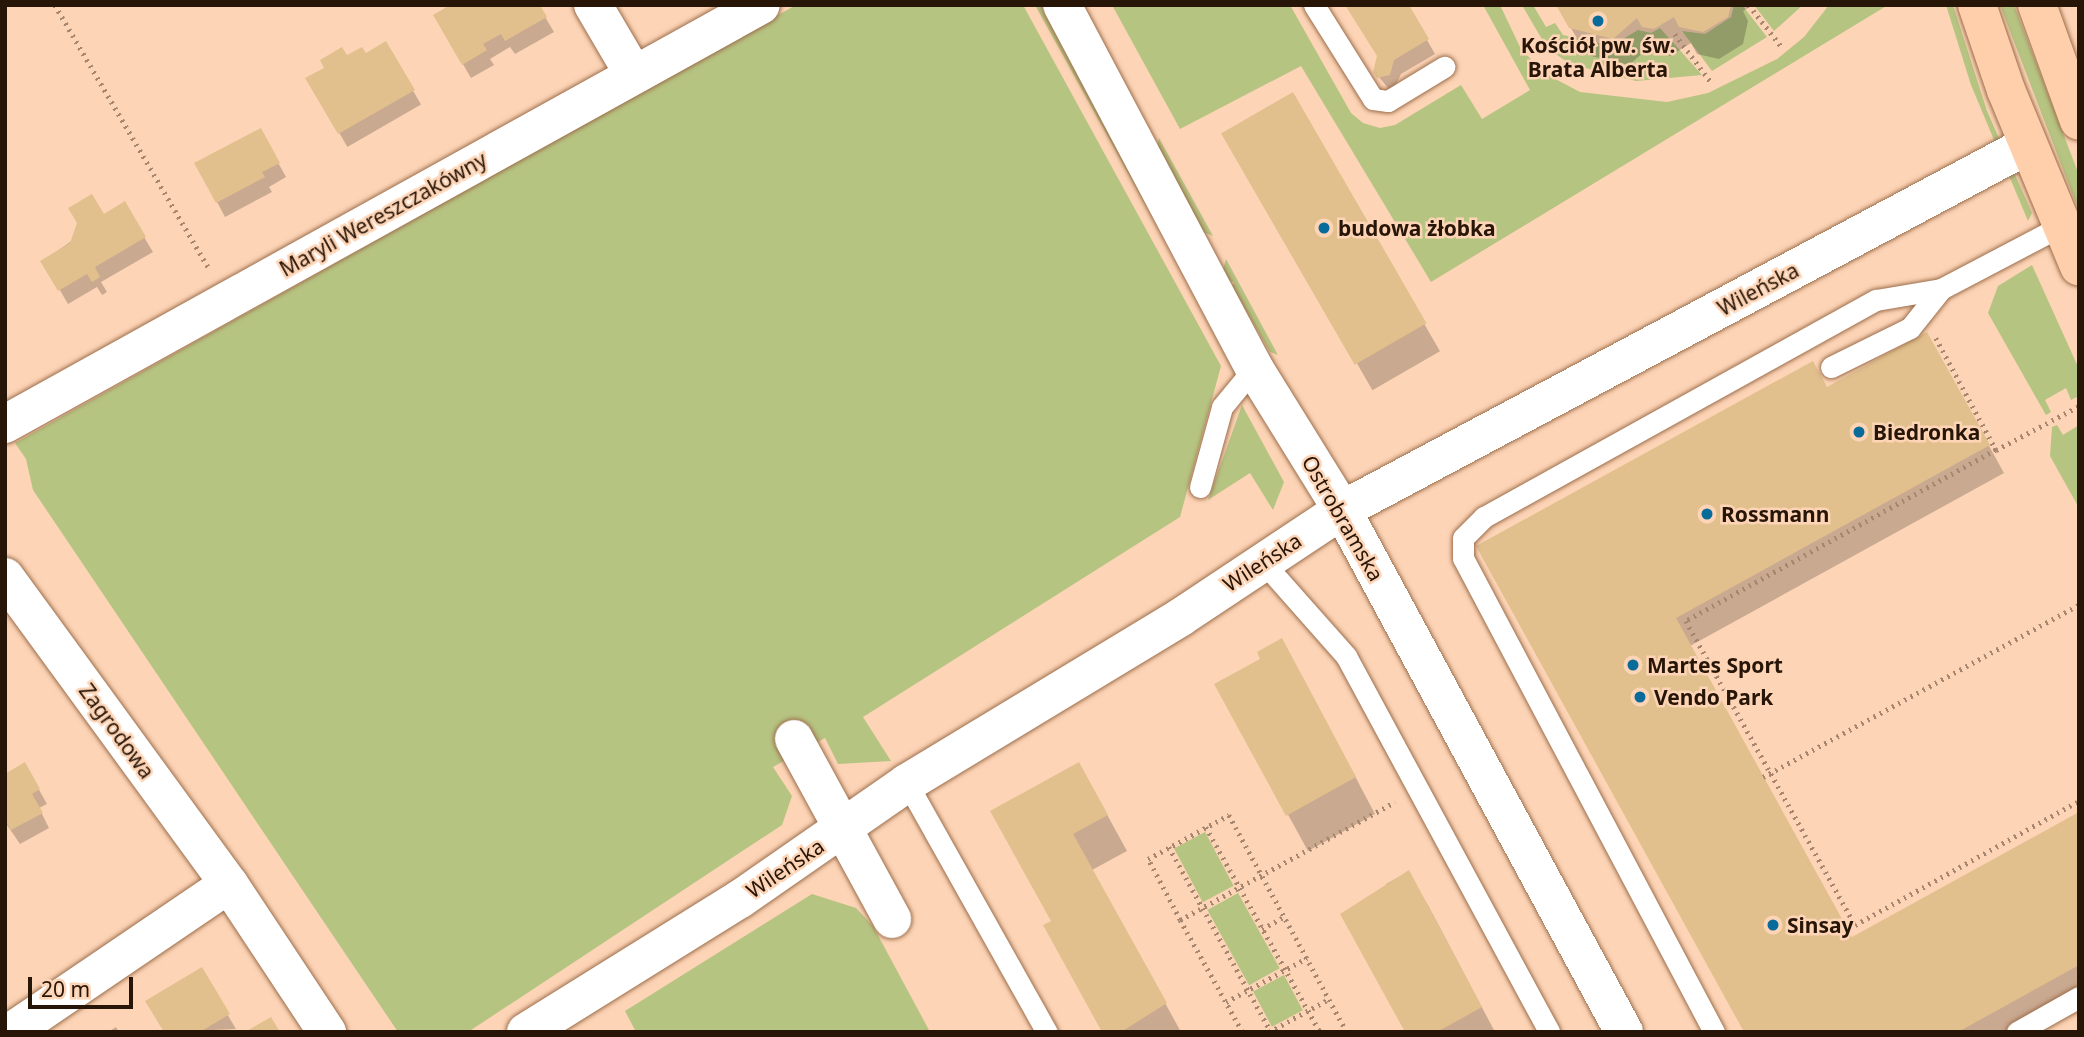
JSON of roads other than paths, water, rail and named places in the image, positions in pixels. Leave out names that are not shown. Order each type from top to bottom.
[{"type":"main road","points":[[1977,5],[2028,145],[2079,266]]},
{"type":"main road","points":[[2037,5],[2079,121]]},
{"type":"street","points":[[593,5],[634,75]]},
{"type":"street","name":"Maryli Wereszczakówny","points":[[5,424],[761,5]]},
{"type":"street","name":"Ostrobramska","points":[[1062,5],[1156,176],[1254,368],[1342,510],[1624,1032]]},
{"type":"street","name":"Wileńska","points":[[526,1032],[841,830],[907,783],[1181,617],[1342,510],[2028,145]]},
{"type":"street","name":"Zagrodowa","points":[[5,577],[229,884],[327,1032]]},
{"type":"street","points":[[793,739],[891,919]]},
{"type":"street","points":[[12,1032],[229,884]]},
{"type":"lane","points":[[1314,5],[1373,99],[1388,101],[1444,67]]},
{"type":"lane","points":[[1714,1032],[1463,558],[1463,538],[1484,517],[1876,300],[1941,289],[2061,226]]},
{"type":"lane","points":[[1831,368],[1910,328],[1941,289]]},
{"type":"lane","points":[[1200,487],[1222,407],[1254,368]]},
{"type":"lane","points":[[1262,561],[1346,656],[1549,1032]]},
{"type":"lane","points":[[907,783],[1047,1032]]},
{"type":"lane","points":[[2017,1032],[2079,997]]},
{"type":"place","name":"Kościół pw. św. Brata Alberta","points":[[1598,21]]},
{"type":"place","name":"budowa żłobka","points":[[1324,228]]},
{"type":"place","name":"Biedronka","points":[[1859,432]]},
{"type":"place","name":"Rossmann","points":[[1707,514]]},
{"type":"place","name":"Martes Sport","points":[[1633,665]]},
{"type":"place","name":"Vendo Park","points":[[1640,697]]},
{"type":"place","name":"Sinsay","points":[[1773,925]]}]
